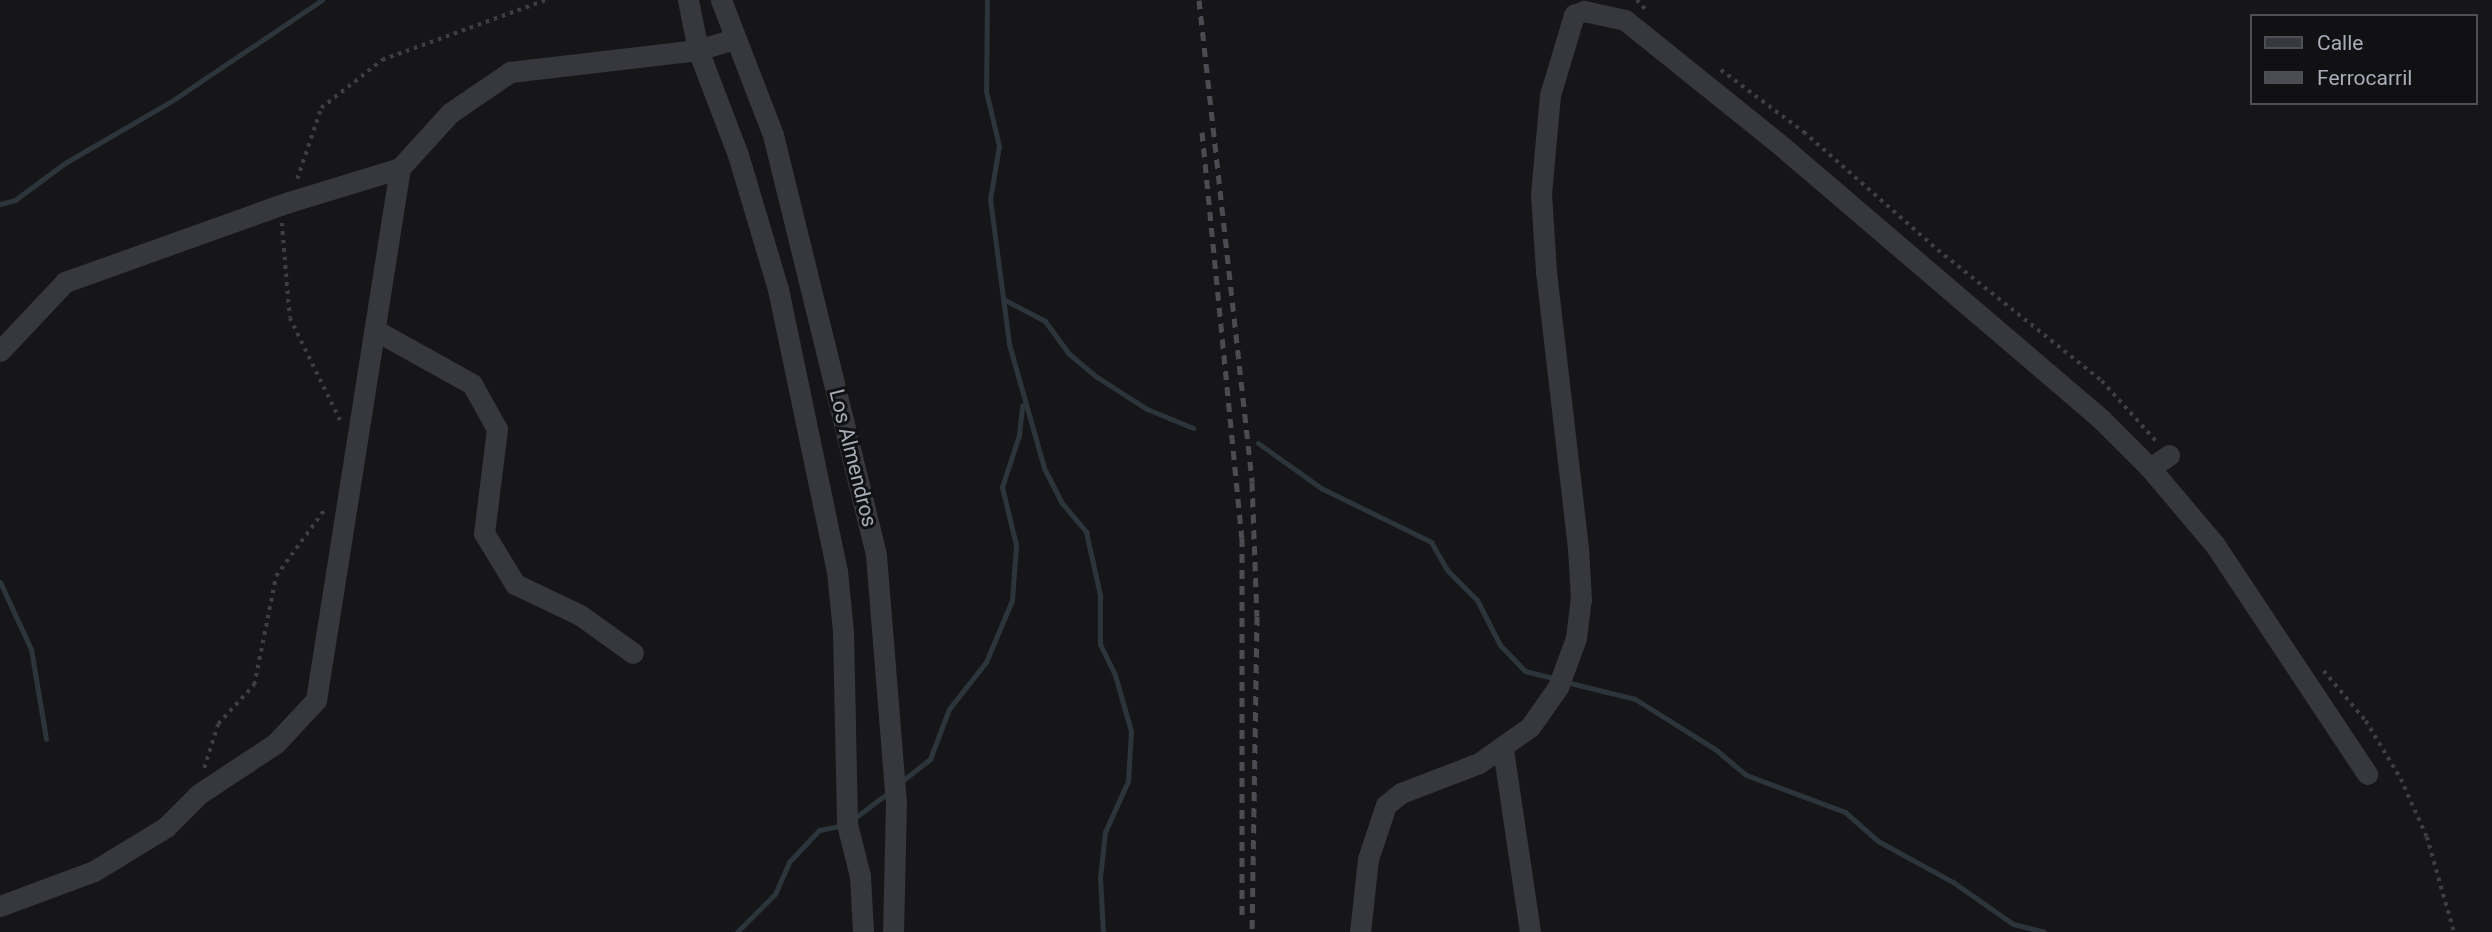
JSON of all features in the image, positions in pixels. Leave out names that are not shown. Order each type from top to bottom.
[{"type":"street","name":"Los Almendros","points":[[688,0],[698,50],[738,155],[778,289],[837,570],[843,631],[847,824],[860,876],[863,932]]},
{"type":"street","name":"Los Almendros","points":[[721,0],[773,135],[876,555],[896,802],[893,932]]},
{"type":"street","points":[[1360,932],[1368,859],[1386,805],[1401,793],[1503,749],[1530,727],[1558,687],[1576,638],[1581,600],[1541,194],[1550,94],[1578,5],[1625,20],[1778,143],[2102,420],[2150,468],[2215,545],[2367,774]]},
{"type":"street","points":[[0,351],[65,282],[289,202],[400,168],[450,113],[510,72],[698,50],[734,39]]},
{"type":"street","points":[[0,906],[94,871],[166,827],[199,794],[276,743],[316,700],[400,168]]},
{"type":"street","points":[[375,330],[472,384],[496,429],[484,533],[515,584],[580,615],[633,653]]},
{"type":"street","points":[[2150,468],[2169,455]]},
{"type":"street","points":[[1503,749],[1530,932]]},
{"type":"path","points":[[342,427],[290,318],[282,221],[321,108],[382,60],[546,0]]},
{"type":"path","points":[[199,794],[218,724],[254,685],[276,576],[331,498]]},
{"type":"waterway","points":[[0,204],[15,200],[65,163],[170,102],[322,0]]},
{"type":"waterway","points":[[987,0],[986,91],[999,146],[990,199],[1009,344],[1044,468],[1062,503],[1086,532],[1100,595],[1100,644],[1115,675],[1131,731],[1128,781],[1105,832],[1100,877],[1103,932]]},
{"type":"waterway","points":[[1003,299],[1045,321],[1068,353],[1097,377],[1147,409],[1193,428]]},
{"type":"waterway","points":[[902,781],[930,759],[949,709],[986,662],[1012,600],[1016,545],[1002,487],[1019,435],[1022,405]]},
{"type":"waterway","points":[[1258,443],[1321,488],[1431,542],[1447,570],[1477,600],[1500,645],[1525,671],[1557,679]]},
{"type":"waterway","points":[[0,582],[31,649],[46,739]]},
{"type":"waterway","points":[[1566,682],[1635,699],[1715,749],[1746,775],[1845,812],[1878,841],[1953,882],[2013,924],[2044,932]]},
{"type":"waterway","points":[[852,820],[889,792]]},
{"type":"waterway","points":[[737,932],[775,894],[789,862],[819,830],[844,825]]},
{"type":"railway","points":[[1199,0],[1252,482],[1257,616],[1252,932]]},
{"type":"railway","points":[[1202,132],[1242,538],[1242,918]]}]
